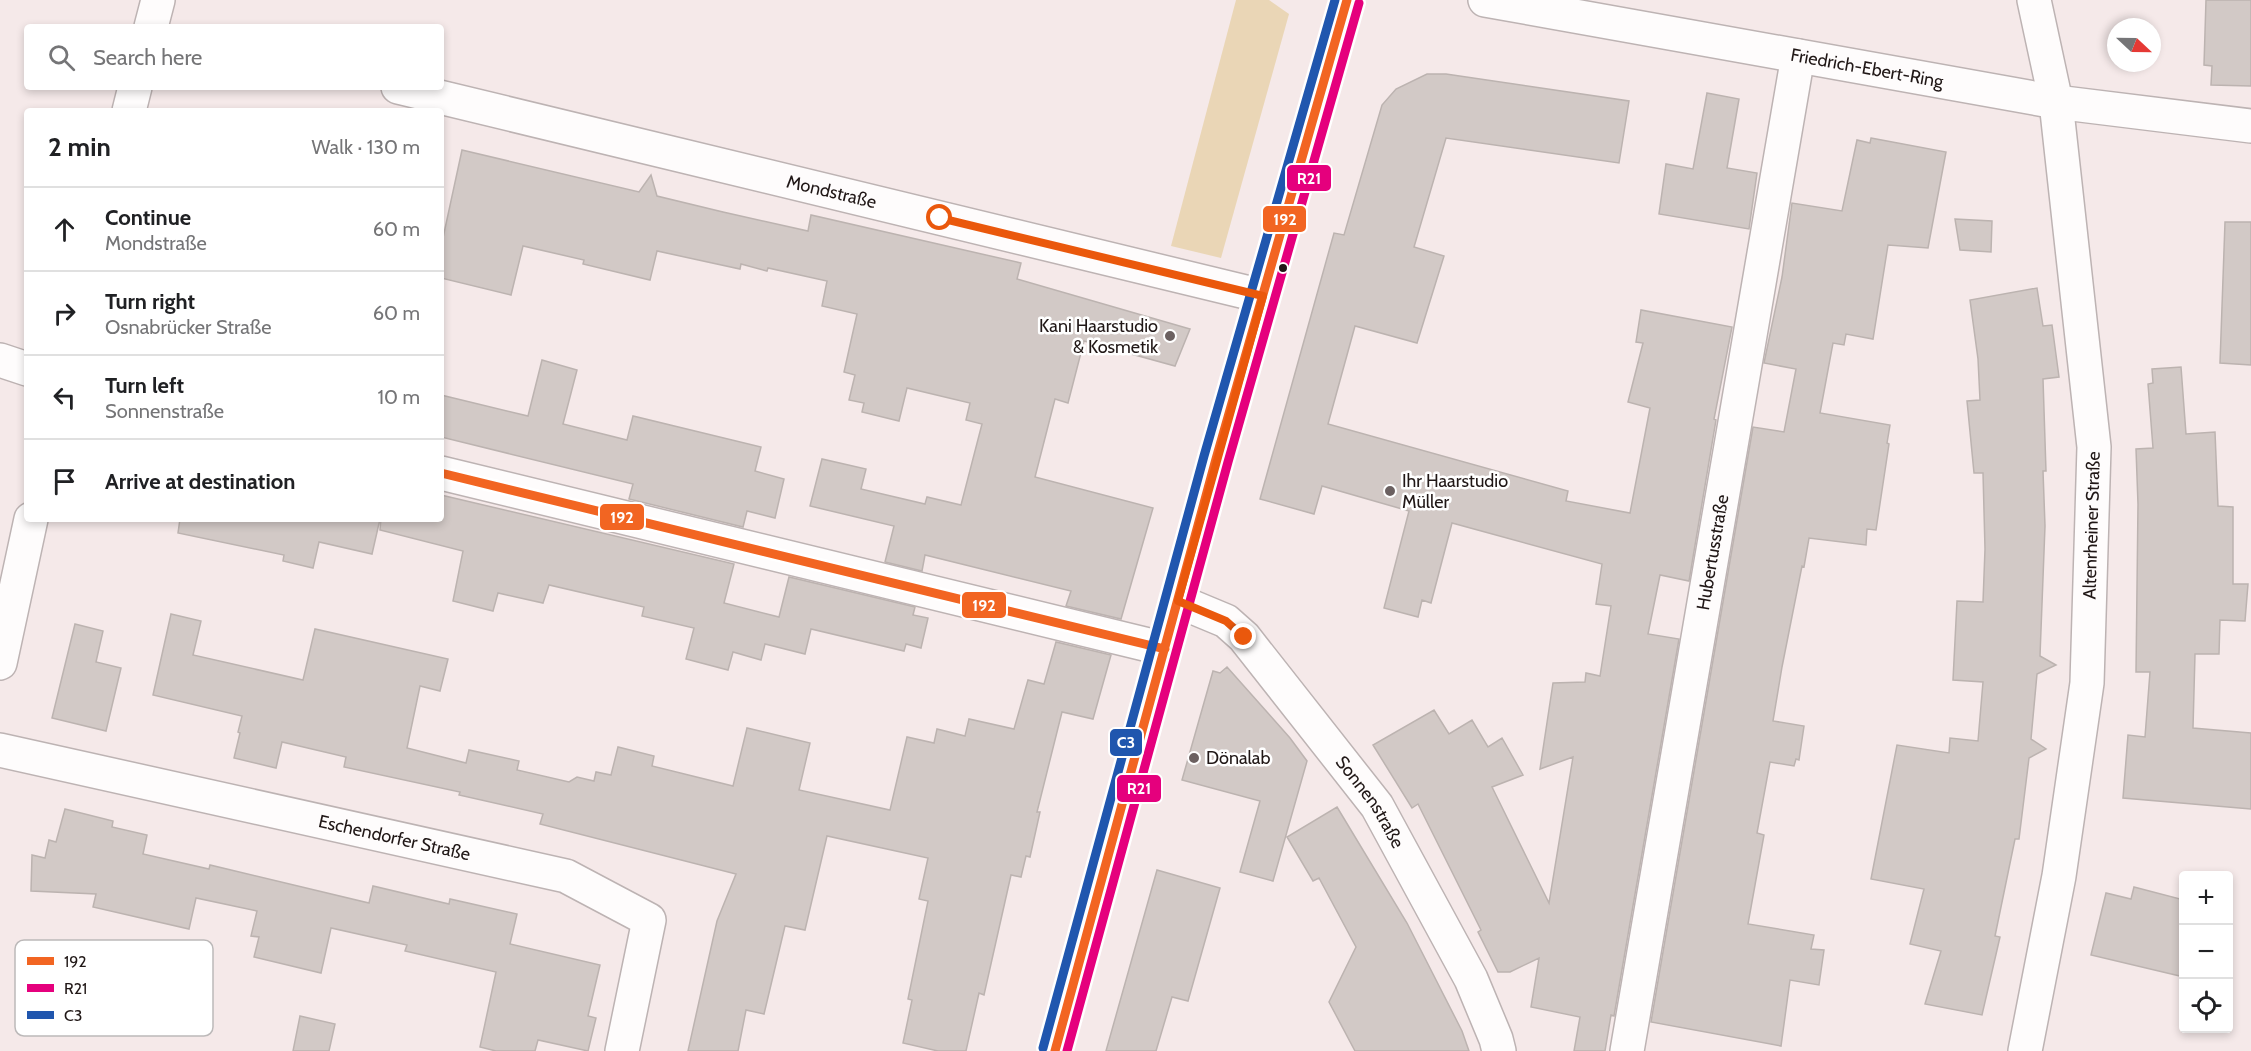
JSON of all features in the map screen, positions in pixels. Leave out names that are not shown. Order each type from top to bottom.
[{"type":"main road","points":[[1055,1051],[1178,601],[1347,0]]},
{"type":"street","points":[[152,24],[158,0]]},
{"type":"street","name":"Friedrich-Ebert-Ring","points":[[1485,0],[2056,102],[2251,126]]},
{"type":"street","name":"Altenrheiner Straße","points":[[2025,1051],[2059,876],[2087,683],[2094,447],[2056,102],[2034,0]]},
{"type":"street","name":"Hubertusstraße","points":[[1627,1051],[1797,56]]},
{"type":"street","points":[[130,108],[134,90]]},
{"type":"street","name":"Mondstraße","points":[[410,90],[1263,296]]},
{"type":"street","points":[[0,360],[24,368]]},
{"type":"street","points":[[444,474],[1165,649]]},
{"type":"street","points":[[0,663],[30,522]]},
{"type":"street","name":"Sonnenstraße","points":[[1178,601],[1226,621],[1244,637],[1377,806],[1471,979],[1499,1051]]},
{"type":"street","name":"Eschendorfer Straße","points":[[0,750],[566,876],[649,920],[622,1051]]},
{"type":"shaded area","points":[[1236,0],[1269,0],[1289,14],[1221,258],[1171,246]]},
{"type":"building","points":[[2206,0],[2251,0],[2251,86],[2211,85],[2212,66],[2204,65]]},
{"type":"building","points":[[1427,74],[1446,74],[1629,101],[1619,163],[1446,138],[1414,247],[1444,256],[1417,343],[1355,326],[1328,424],[1568,491],[1566,501],[1630,513],[1650,408],[1628,402],[1643,343],[1636,342],[1641,310],[1732,327],[1714,419],[1716,420],[1689,581],[1660,575],[1648,634],[1679,639],[1614,1016],[1611,1015],[1605,1051],[1574,1051],[1580,1017],[1531,1007],[1539,958],[1510,972],[1498,972],[1478,932],[1481,930],[1418,804],[1412,808],[1373,745],[1434,710],[1449,734],[1472,720],[1488,747],[1502,738],[1523,775],[1492,787],[1549,903],[1573,757],[1540,769],[1553,683],[1585,682],[1586,673],[1600,676],[1611,606],[1596,604],[1602,564],[1452,523],[1431,603],[1422,600],[1418,617],[1384,608],[1409,511],[1322,486],[1314,514],[1260,499],[1334,233],[1344,235],[1382,105],[1396,89]]},
{"type":"building","points":[[1707,93],[1739,99],[1727,168],[1757,173],[1749,229],[1659,214],[1666,164],[1693,169]]},
{"type":"building","points":[[1871,138],[1946,152],[1928,248],[1888,245],[1873,339],[1846,334],[1844,345],[1833,343],[1820,413],[1890,425],[1887,443],[1889,444],[1876,530],[1867,529],[1866,545],[1809,538],[1782,667],[1773,721],[1804,726],[1799,760],[1796,759],[1794,766],[1770,762],[1757,833],[1764,835],[1748,924],[1814,935],[1811,949],[1824,950],[1819,985],[1790,980],[1781,1046],[1651,1022],[1753,427],[1784,432],[1796,369],[1764,363],[1782,277],[1792,203],[1842,211],[1857,140],[1870,143]]},
{"type":"building","points":[[462,150],[639,192],[651,175],[657,196],[723,212],[808,231],[811,215],[1021,263],[1017,279],[1190,329],[1175,366],[1084,341],[1068,403],[1055,399],[1035,477],[1153,508],[1121,619],[1066,606],[1071,591],[925,555],[922,571],[885,562],[894,526],[810,506],[822,459],[866,469],[861,489],[925,504],[927,497],[961,505],[982,424],[966,420],[970,403],[907,388],[899,421],[862,412],[864,403],[849,400],[855,375],[844,372],[857,314],[822,306],[827,281],[768,268],[767,271],[741,264],[740,269],[657,251],[650,280],[583,264],[584,260],[523,246],[511,295],[444,279],[444,233]]},
{"type":"building","points":[[1955,219],[1992,221],[1991,252],[1960,250]]},
{"type":"building","points":[[2225,222],[2251,222],[2251,365],[2220,363]]},
{"type":"building","points":[[2037,288],[2043,326],[2052,325],[2059,377],[2043,379],[2046,471],[2043,471],[2045,526],[2040,656],[2056,665],[2037,674],[2031,739],[2046,749],[2029,758],[2019,839],[2015,839],[1995,936],[2000,937],[1982,1015],[1925,1004],[1941,951],[1910,944],[1924,889],[1871,879],[1897,745],[1949,753],[1950,738],[1978,741],[1983,682],[1953,680],[1957,601],[1983,602],[1985,549],[1983,473],[1974,473],[1967,401],[1980,400],[1978,359],[1970,300]]},
{"type":"building","points":[[542,360],[577,370],[563,424],[627,440],[633,416],[761,447],[755,471],[784,479],[775,518],[747,511],[743,527],[629,499],[633,484],[444,438],[444,396],[528,416]]},
{"type":"building","points":[[2181,367],[2186,434],[2215,432],[2218,506],[2233,507],[2233,584],[2248,584],[2245,621],[2220,620],[2219,654],[2195,654],[2193,728],[2251,733],[2251,809],[2123,798],[2128,735],[2145,737],[2150,672],[2136,672],[2138,504],[2136,449],[2153,448],[2148,384],[2153,383],[2152,369]]},
{"type":"building","points":[[444,496],[734,564],[724,603],[779,617],[789,577],[915,607],[913,615],[928,618],[921,648],[906,644],[904,651],[811,629],[805,654],[765,644],[761,660],[733,652],[728,670],[686,659],[694,628],[642,616],[644,607],[549,585],[543,603],[498,593],[493,611],[453,601],[463,551],[380,530],[381,522],[444,522]]},
{"type":"building","points":[[180,522],[379,522],[372,554],[319,542],[313,568],[283,561],[284,555],[178,533]]},
{"type":"building","points":[[171,614],[201,621],[193,655],[303,680],[315,629],[448,659],[440,691],[420,686],[407,748],[466,763],[469,750],[519,761],[517,770],[569,782],[577,777],[594,781],[596,772],[611,775],[618,747],[654,756],[652,766],[733,786],[747,728],[810,743],[799,790],[890,810],[907,737],[934,743],[937,729],[965,736],[969,719],[1014,729],[1028,680],[1044,684],[1056,642],[1111,655],[1093,719],[1062,712],[1037,812],[1040,812],[1030,857],[1026,856],[1021,877],[1011,875],[984,995],[979,993],[966,1051],[938,1051],[903,1043],[912,1000],[908,999],[928,901],[919,899],[928,858],[827,836],[805,930],[785,926],[764,1014],[746,1010],[738,1051],[688,1051],[717,921],[736,874],[540,824],[543,814],[459,795],[460,792],[344,767],[346,757],[282,742],[276,768],[234,758],[242,716],[153,695]]},
{"type":"building","points":[[75,624],[103,631],[96,662],[121,668],[106,731],[52,718]]},
{"type":"building","points":[[1227,667],[1290,738],[1307,761],[1273,881],[1240,872],[1260,801],[1182,780],[1213,671],[1220,673]]},
{"type":"building","points":[[1337,807],[1407,923],[1462,1031],[1469,1051],[1355,1051],[1329,1002],[1356,947],[1319,878],[1313,881],[1287,837]]},
{"type":"building","points":[[65,809],[113,821],[112,827],[147,835],[143,854],[209,869],[210,865],[369,903],[373,886],[449,904],[450,899],[517,914],[510,944],[600,965],[588,1016],[596,1018],[588,1051],[538,1040],[535,1051],[496,1051],[480,1047],[496,972],[405,951],[407,945],[331,928],[321,973],[254,957],[259,937],[251,936],[257,911],[196,898],[189,929],[93,907],[96,894],[31,891],[32,855],[45,858],[49,840],[56,842]]},
{"type":"building","points":[[1157,870],[1220,888],[1188,1001],[1172,997],[1156,1051],[1106,1051]]},
{"type":"building","points":[[2134,887],[2179,899],[2179,976],[2091,955],[2106,893],[2131,899]]},
{"type":"building","points":[[300,1016],[335,1024],[329,1051],[293,1051]]},
{"type":"transit line","name":"C3","points":[[1043,1048],[1204,456],[1335,0]]},
{"type":"transit line","name":"192","points":[[1055,1051],[1216,459],[1347,0]]},
{"type":"transit line","name":"R21","points":[[1067,1051],[1228,462],[1359,3]]},
{"type":"transit line","name":"192","points":[[444,474],[1165,649]]},
{"type":"place","name":"Kani Haarstudio & Kosmetik","points":[[1170,336]]},
{"type":"place","name":"Ihr Haarstudio Müller","points":[[1390,491]]},
{"type":"place","name":"Dönalab","points":[[1194,758]]},
{"type":"route","points":[[940,218],[1263,296],[1178,601],[1226,621],[1244,637]]}]
